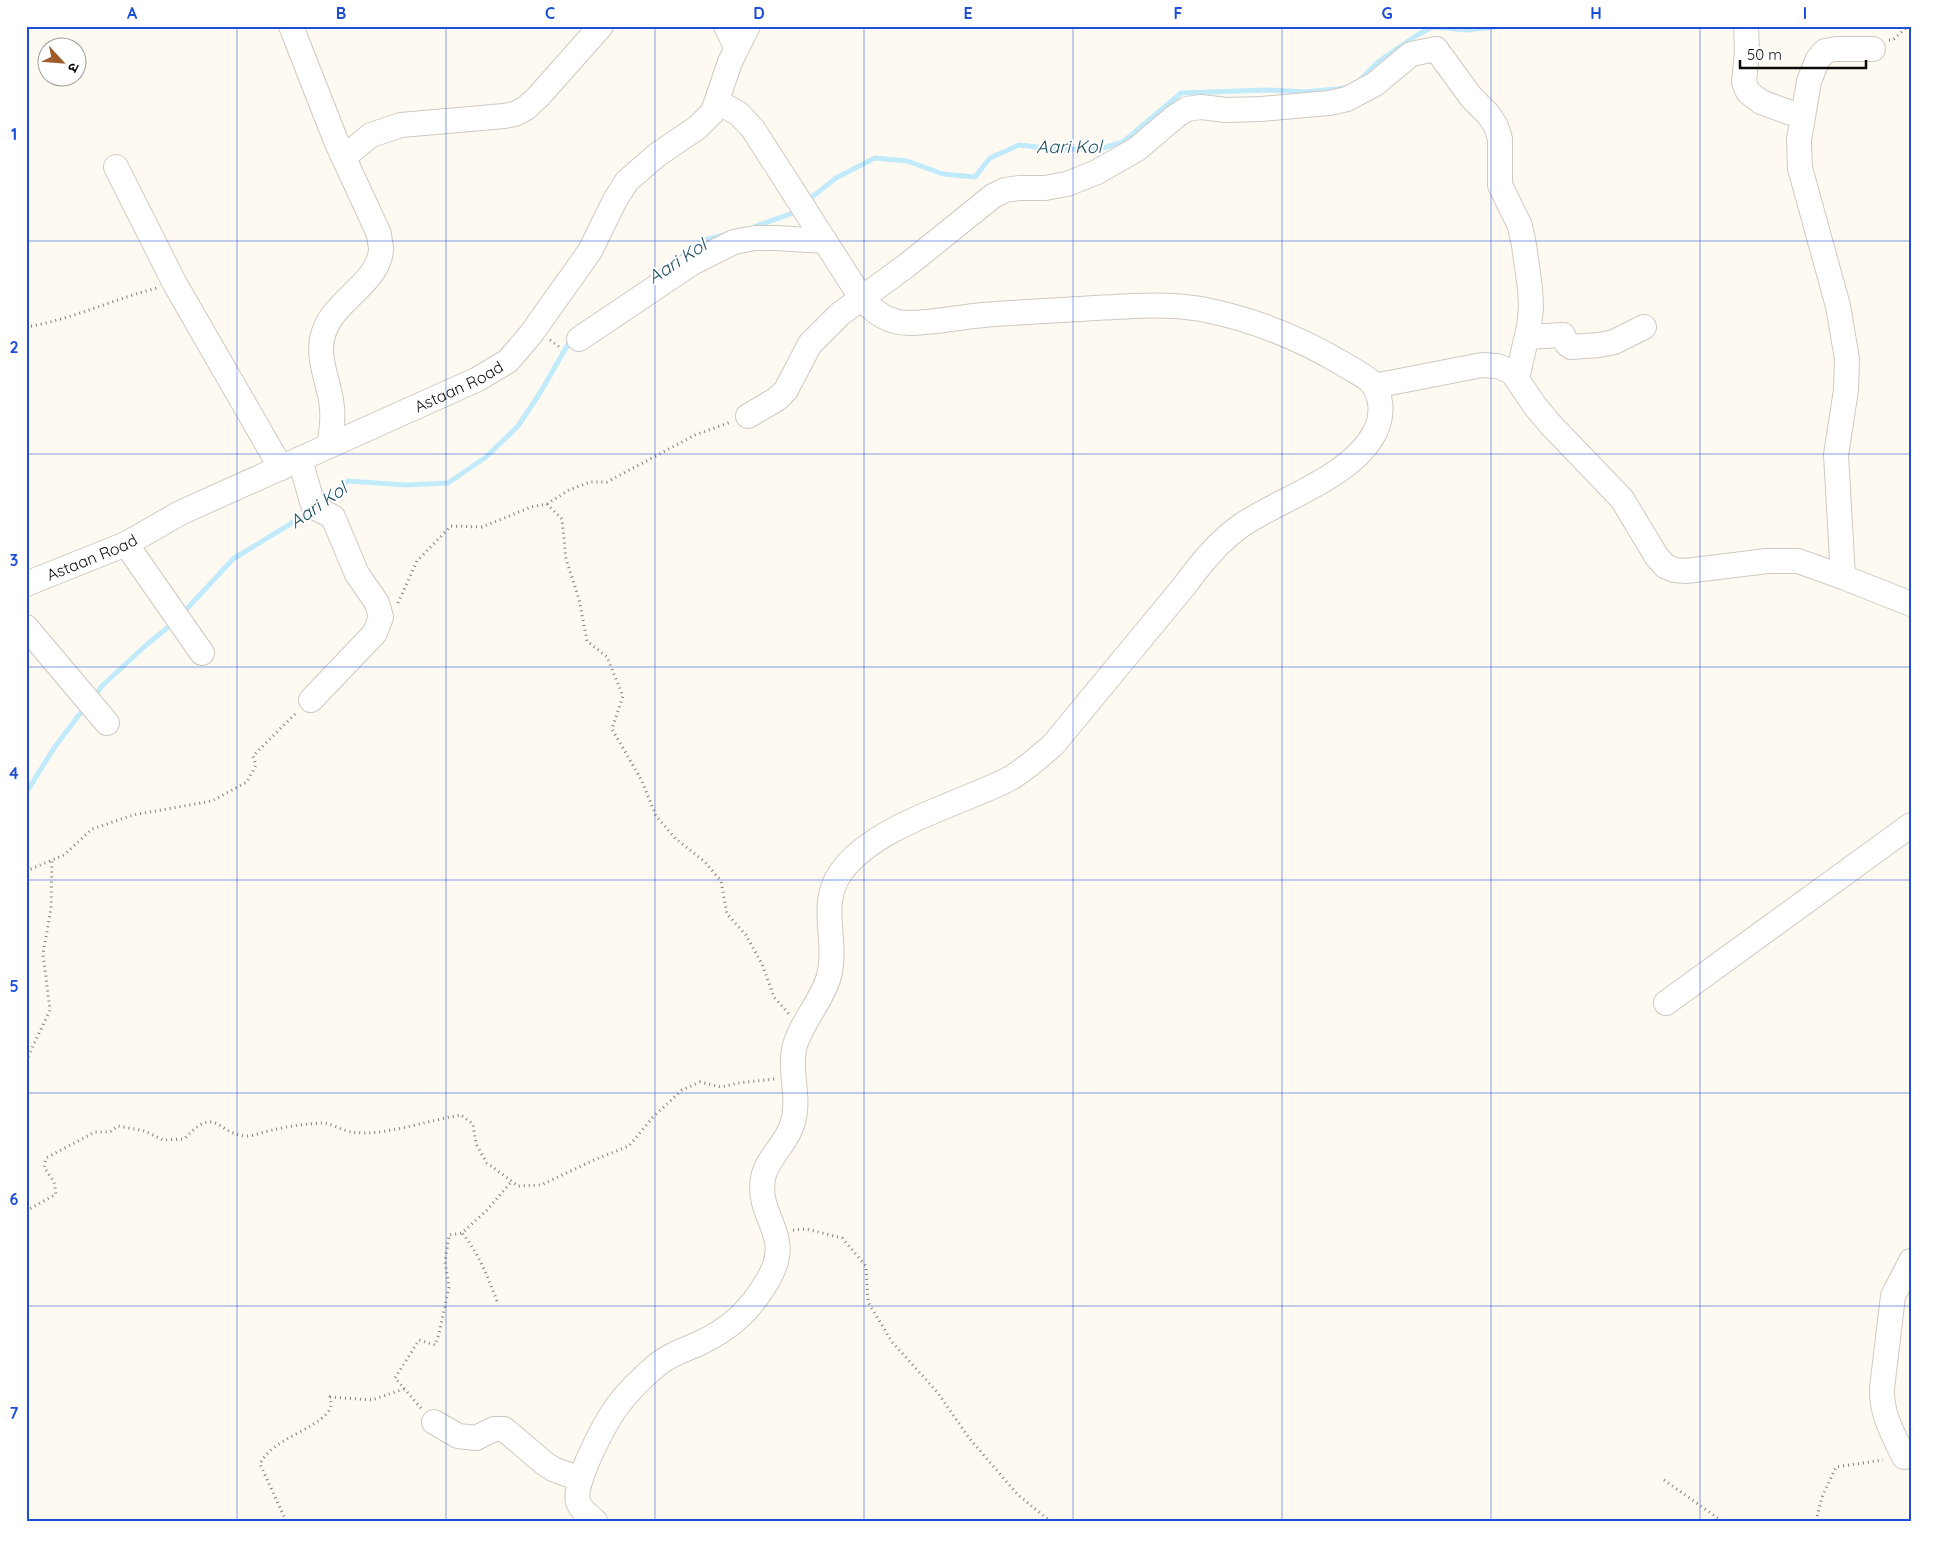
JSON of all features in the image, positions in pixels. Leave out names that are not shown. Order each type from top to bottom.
[{"type":"street","points":[[291,26],[344,157],[379,234],[381,250],[378,264],[329,319],[324,332],[321,346],[322,357],[332,401],[333,415],[329,446]]},
{"type":"street","points":[[344,157],[371,135],[401,125],[515,114],[526,108],[538,97],[601,26]]},
{"type":"street","name":"Astaan Road","points":[[26,584],[126,544],[180,513],[478,379],[508,361],[532,334],[590,251],[615,200],[628,181],[657,155],[707,120],[713,112],[718,102],[724,77],[731,36],[748,26]]},
{"type":"street","points":[[1746,26],[1747,52],[1744,82],[1748,92],[1761,102],[1802,117]]},
{"type":"street","points":[[1843,576],[1836,455],[1846,390],[1847,359],[1838,306],[1800,168],[1799,140],[1813,68],[1818,59],[1825,51],[1836,49],[1873,49]]},
{"type":"street","points":[[748,416],[782,395],[792,382],[810,344],[840,314],[994,196],[1005,190],[1046,188],[1067,184],[1097,172],[1137,149],[1187,108],[1201,107],[1226,110],[1329,103],[1347,99],[1375,84],[1412,54],[1436,50],[1471,96],[1488,114],[1496,126],[1500,139],[1500,185],[1514,213],[1524,245],[1531,307],[1527,337],[1517,378]]},
{"type":"street","points":[[595,1521],[578,1501],[580,1478],[609,1419],[619,1404],[660,1362],[708,1339],[741,1317],[757,1299],[779,1256],[775,1230],[765,1204],[764,1177],[767,1166],[790,1131],[796,1110],[793,1058],[796,1044],[803,1028],[817,1004],[829,977],[832,956],[829,904],[831,890],[842,871],[876,841],[907,824],[1010,778],[1054,745],[1224,538],[1255,517],[1311,487],[1346,464],[1362,451],[1375,432],[1380,419],[1379,396],[1374,386],[1368,380],[1318,349],[1287,334],[1247,320],[1200,309],[1156,306],[1116,307],[983,315],[908,323],[886,320],[862,299],[788,181],[744,118],[718,102]]},
{"type":"street","points":[[116,167],[175,284],[290,463],[316,508],[333,517],[356,574],[380,608],[381,617],[375,633],[311,700]]},
{"type":"street","points":[[579,339],[692,263],[734,242],[755,238],[825,241]]},
{"type":"street","points":[[1527,337],[1563,334],[1567,344],[1571,347],[1598,345],[1614,342],[1644,327]]},
{"type":"street","points":[[1374,386],[1482,365],[1506,369],[1517,378],[1535,406],[1550,424],[1622,499],[1665,566],[1674,570],[1686,571],[1767,561],[1789,561],[1806,564],[1843,576],[1911,604]]},
{"type":"street","points":[[126,544],[202,653]]},
{"type":"street","points":[[26,627],[95,709]]},
{"type":"street","points":[[1666,1003],[1911,825]]},
{"type":"street","points":[[1904,1457],[1886,1420],[1882,1395],[1891,1308],[1897,1286],[1911,1261]]},
{"type":"street","points":[[434,1422],[458,1436],[476,1438],[494,1429],[504,1429],[553,1469],[580,1478]]},
{"type":"path","points":[[26,327],[51,322],[137,293],[175,284]]},
{"type":"path","points":[[378,626],[399,602],[417,561],[451,526],[482,527],[532,507],[547,504],[569,490],[590,482],[607,482],[695,435],[748,416]]},
{"type":"path","points":[[547,504],[562,519],[566,559],[579,599],[587,641],[607,657],[623,696],[612,729],[642,781],[656,816],[676,839],[705,862],[721,882],[727,914],[746,935],[762,964],[774,998],[803,1028]]},
{"type":"path","points":[[26,871],[64,855],[92,830],[133,815],[173,806],[212,801],[247,782],[256,765],[253,756],[285,722],[311,700]]},
{"type":"path","points":[[26,1061],[50,1010],[44,954],[51,908],[52,860]]},
{"type":"path","points":[[26,1212],[56,1194],[54,1182],[44,1167],[46,1158],[95,1132],[110,1132],[118,1126],[145,1131],[163,1140],[184,1139],[196,1126],[208,1122],[219,1123],[232,1133],[248,1136],[276,1129],[324,1123],[351,1132],[377,1132],[461,1114],[473,1124],[476,1144],[488,1163],[518,1186],[541,1185],[629,1146],[653,1117],[682,1090],[700,1082],[721,1086],[775,1079],[793,1058]]},
{"type":"path","points":[[434,1422],[395,1378],[419,1340],[435,1345],[449,1287],[446,1262],[449,1234],[462,1232],[488,1210],[511,1182]]},
{"type":"path","points":[[775,1230],[806,1229],[842,1238],[866,1266],[868,1302],[892,1342],[938,1393],[969,1438],[1018,1495],[1050,1521]]},
{"type":"path","points":[[462,1232],[473,1246],[483,1264],[497,1301]]},
{"type":"path","points":[[286,1521],[260,1464],[264,1455],[292,1435],[320,1419],[331,1405],[330,1397],[372,1400],[404,1389]]},
{"type":"path","points":[[1816,1521],[1822,1497],[1836,1467],[1904,1457]]},
{"type":"path","points":[[1664,1480],[1722,1521]]},
{"type":"waterway","name":"Aari Kol","points":[[1360,80],[1379,61],[1417,35],[1433,27],[1467,30],[1505,26]]},
{"type":"waterway","name":"Aari Kol","points":[[807,201],[836,178],[875,158],[907,161],[943,174],[975,177],[990,158],[1019,145],[1055,149],[1100,149],[1123,142],[1181,93],[1268,90],[1306,92],[1346,88]]},
{"type":"waterway","name":"Aari Kol","points":[[754,227],[790,214],[796,209]]},
{"type":"waterway","name":"Aari Kol","points":[[683,255],[705,240],[724,235]]},
{"type":"waterway","name":"Aari Kol","points":[[320,503],[348,481],[406,485],[448,483],[486,457],[518,426],[540,393],[571,339]]},
{"type":"waterway","name":"Aari Kol","points":[[183,613],[233,559],[310,512]]},
{"type":"waterway","name":"Aari Kol","points":[[94,697],[102,686],[173,623]]},
{"type":"waterway","name":"Aari Kol","points":[[26,793],[54,748],[85,707]]}]
